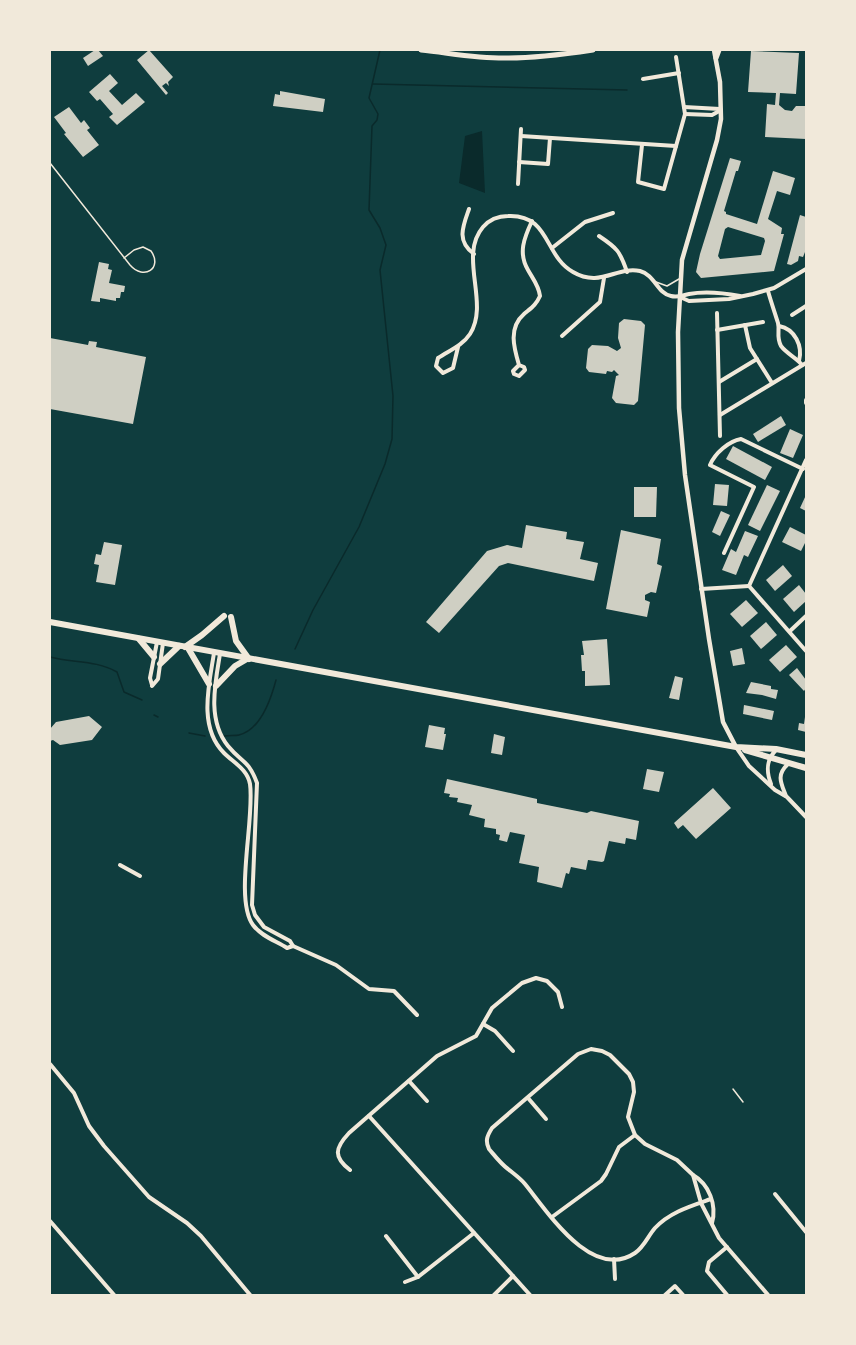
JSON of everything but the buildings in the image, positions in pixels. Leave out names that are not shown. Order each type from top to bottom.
[{"type":"main road","points":[[421,50],[508,58],[593,50]]},
{"type":"main road","points":[[716,58],[717,50]]},
{"type":"main road","points":[[160,664],[227,617],[236,641],[248,659]]},
{"type":"main road","points":[[50,622],[736,747],[807,755]]},
{"type":"main road","points":[[138,639],[154,657]]},
{"type":"main road","points":[[184,647],[213,685],[235,666],[248,659]]},
{"type":"main road","points":[[736,747],[788,765],[807,768]]},
{"type":"street","points":[[642,145],[638,182],[664,189],[685,114],[676,57]]},
{"type":"street","points":[[716,58],[721,109],[717,140],[685,247],[681,276],[678,332],[681,428],[686,483],[723,722],[749,766],[772,787],[787,796],[807,817]]},
{"type":"street","points":[[643,79],[678,73]]},
{"type":"street","points":[[684,107],[721,109]]},
{"type":"street","points":[[685,114],[712,115],[721,109]]},
{"type":"street","points":[[518,184],[521,129]]},
{"type":"street","points":[[521,136],[676,146]]},
{"type":"street","points":[[519,162],[548,164],[550,138]]},
{"type":"street","points":[[469,209],[461,237],[465,246],[474,254]]},
{"type":"street","points":[[552,248],[585,222],[613,213]]},
{"type":"street","points":[[458,347],[453,368],[443,373],[436,366],[438,358],[458,347],[471,332],[476,317],[474,254],[481,230],[494,218],[514,216],[532,221],[543,232],[570,271],[592,278],[604,278],[627,272],[643,272],[666,294],[680,297],[690,294],[715,293],[740,296],[768,291],[807,269]]},
{"type":"street","points":[[519,365],[513,344],[515,328],[520,317],[536,304],[540,296],[536,282],[525,264],[522,251],[525,234],[532,221]]},
{"type":"street","points":[[599,236],[616,247],[627,272]]},
{"type":"street","points":[[562,336],[600,302],[604,278]]},
{"type":"street","points":[[768,291],[779,326],[777,334],[779,343],[790,356],[803,363]]},
{"type":"street","points":[[792,315],[807,306]]},
{"type":"street","points":[[717,313],[720,436]]},
{"type":"street","points":[[717,330],[763,322]]},
{"type":"street","points":[[746,325],[749,345],[772,383]]},
{"type":"street","points":[[779,326],[791,331],[798,341],[803,363]]},
{"type":"street","points":[[719,383],[757,359]]},
{"type":"street","points":[[720,415],[803,363]]},
{"type":"street","points":[[724,553],[753,487],[710,465],[713,459],[731,442],[741,439],[803,469]]},
{"type":"street","points":[[749,586],[807,460]]},
{"type":"street","points":[[701,589],[749,586]]},
{"type":"street","points":[[749,586],[807,651]]},
{"type":"street","points":[[790,631],[807,615]]},
{"type":"street","points":[[160,643],[158,679],[152,686],[150,678],[154,657],[160,643]]},
{"type":"street","points":[[217,653],[207,712],[211,731],[224,753],[241,766],[250,785],[245,885],[248,915],[255,928],[264,935],[287,948],[293,946]]},
{"type":"street","points":[[213,685],[217,726],[230,748],[252,769],[257,783],[252,905],[255,915],[264,927],[290,941],[293,946],[336,965],[369,989],[394,991],[417,1015]]},
{"type":"street","points":[[772,787],[767,772],[769,758],[776,750]]},
{"type":"street","points":[[787,796],[779,777],[781,771],[788,765]]},
{"type":"street","points":[[120,865],[140,876]]},
{"type":"street","points":[[350,1170],[339,1160],[339,1148],[349,1133],[442,1052],[472,1038],[492,1008],[522,983],[536,978],[547,981],[556,989],[562,1007]]},
{"type":"street","points":[[483,1024],[495,1031],[513,1051]]},
{"type":"street","points":[[711,1199],[676,1212],[661,1222],[633,1254],[614,1259],[592,1253],[580,1247],[525,1184],[501,1163],[487,1145],[487,1137],[492,1128],[578,1054],[591,1049],[606,1052],[629,1074],[634,1085],[628,1117],[635,1135],[645,1144],[677,1160],[704,1184],[711,1199],[714,1214],[712,1224]]},
{"type":"street","points":[[50,1064],[77,1097],[89,1126],[104,1146],[149,1197],[187,1223],[201,1236],[251,1296]]},
{"type":"street","points":[[409,1081],[427,1101]]},
{"type":"street","points":[[528,1098],[546,1119]]},
{"type":"street","points":[[369,1116],[531,1296]]},
{"type":"street","points":[[552,1217],[601,1181],[619,1147],[635,1135]]},
{"type":"street","points":[[693,1175],[701,1203],[718,1238],[769,1296]]},
{"type":"street","points":[[775,1194],[807,1232]]},
{"type":"street","points":[[50,1221],[115,1296]]},
{"type":"street","points":[[405,1282],[418,1277],[474,1233]]},
{"type":"street","points":[[386,1236],[418,1277]]},
{"type":"street","points":[[727,1247],[709,1262],[707,1271],[728,1296]]},
{"type":"street","points":[[614,1259],[615,1279]]},
{"type":"street","points":[[493,1296],[513,1276]]},
{"type":"street","points":[[664,1296],[675,1286],[684,1296]]},
{"type":"lane","points":[[50,163],[124,258],[134,270],[142,273],[151,269],[155,261],[151,251],[143,247],[134,250],[124,258]]},
{"type":"lane","points":[[655,281],[667,286],[677,282],[681,276]]},
{"type":"lane","points":[[733,1089],[743,1102]]},
{"type":"water","points":[[482,131],[485,193],[459,183],[465,136]]},
{"type":"waterway","points":[[295,649],[313,610],[359,527],[385,464],[392,439],[393,396],[380,270],[386,245],[380,228],[369,210],[372,126],[378,114],[369,98],[380,50]]},
{"type":"waterway","points":[[373,84],[627,90]]},
{"type":"waterway","points":[[50,657],[109,668],[117,672],[124,692],[142,700]]},
{"type":"waterway","points":[[224,736],[239,735],[253,727],[264,713],[276,680]]},
{"type":"waterway","points":[[154,715],[158,717]]},
{"type":"waterway","points":[[189,733],[205,736]]}]
